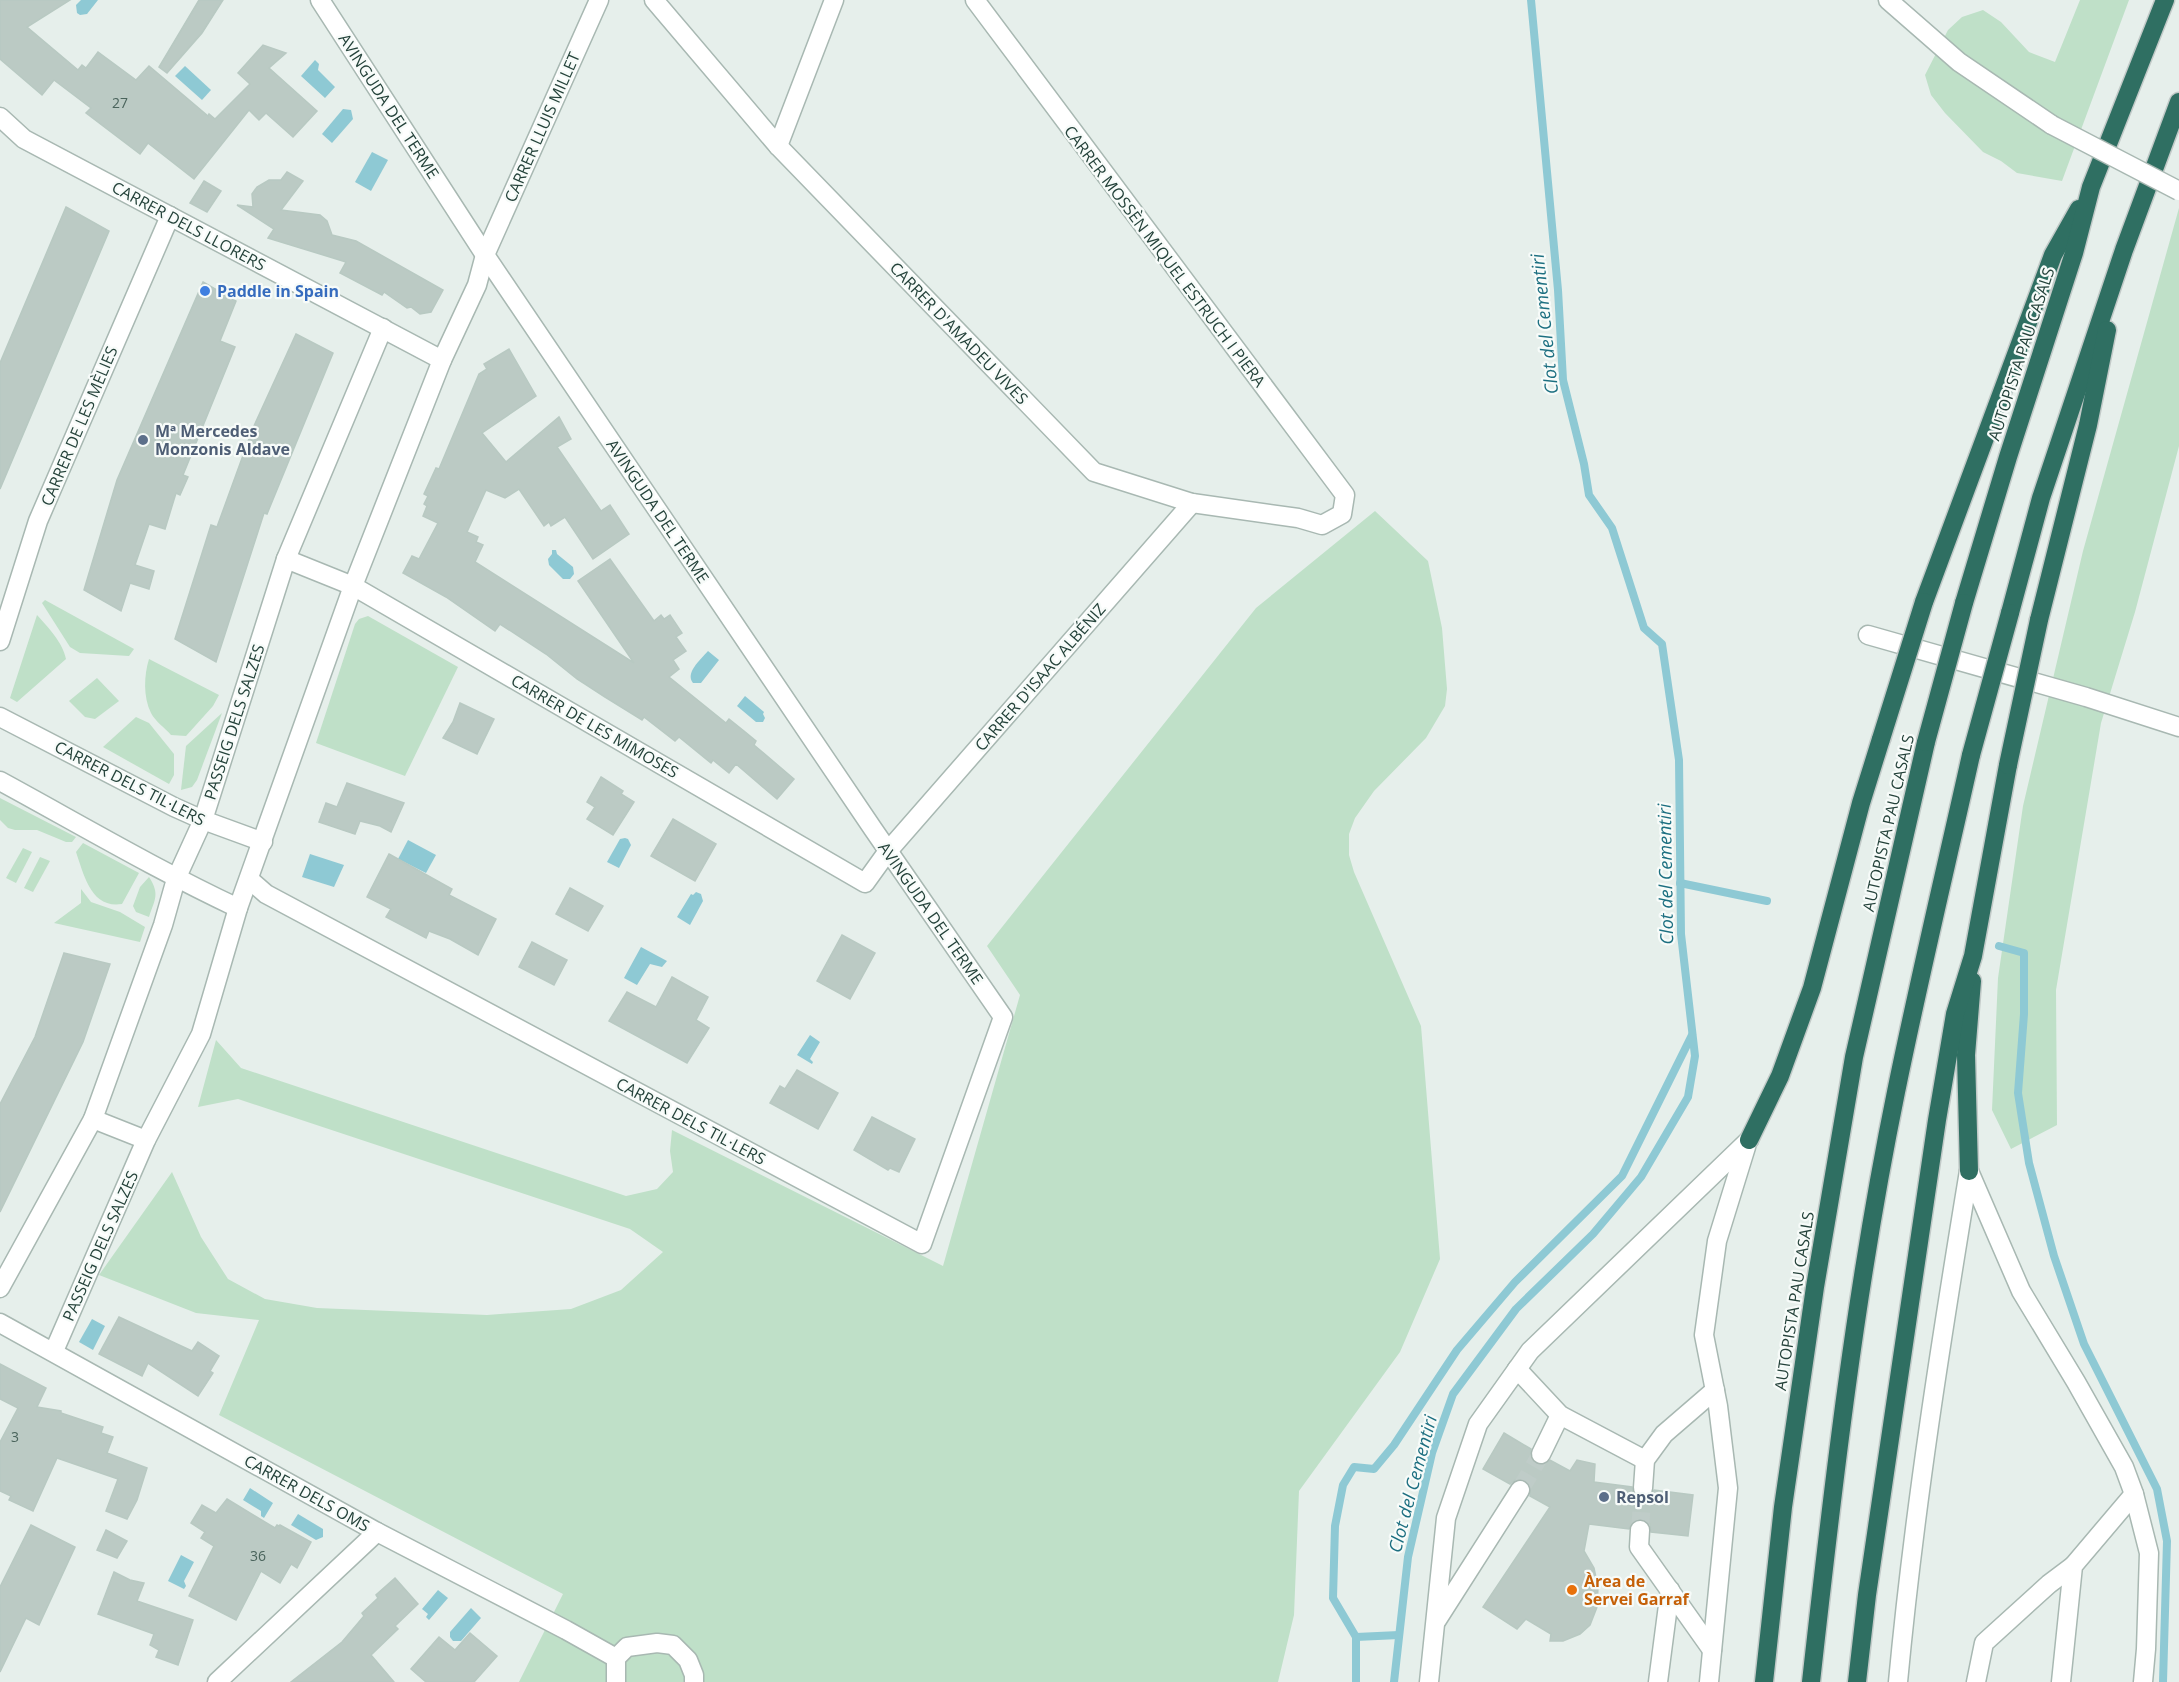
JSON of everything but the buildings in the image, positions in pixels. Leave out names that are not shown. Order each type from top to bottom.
[{"type":"highway","name":"AUTOPISTA PAU CASALS","points":[[1764,1682],[1783,1508],[1815,1287],[1854,1057],[1926,742],[1964,603],[2074,253],[2091,187],[2164,0]]},
{"type":"highway","points":[[1811,1682],[1833,1478],[1863,1276],[1896,1093],[1971,755],[2041,498],[2124,249],[2179,102]]},
{"type":"highway","points":[[1749,1140],[1780,1076],[1812,988],[1861,803],[1924,602],[2053,255],[2091,187]]},
{"type":"highway","points":[[1969,1171],[1966,1055],[1973,956],[2008,765],[2039,620],[2088,425],[2124,249]]},
{"type":"highway","points":[[1857,1682],[1867,1596],[1937,1120],[1955,1014],[1973,956]]},
{"type":"street","name":"AVINGUDA DEL TERME","points":[[320,0],[485,255],[1003,1017]]},
{"type":"street","name":"CARRER LLUIS MILLET","points":[[485,255],[599,0]]},
{"type":"street","name":"CARRER D'AMADEU VIVES","points":[[654,0],[778,146],[1094,472],[1192,503],[1298,518],[1322,525],[1341,514]]},
{"type":"street","points":[[778,146],[834,0]]},
{"type":"street","name":"CARRER MOSSÈN MIQUEL ESTRUCH I PIERA","points":[[975,0],[1345,495],[1341,514]]},
{"type":"street","points":[[1888,0],[1959,62],[2052,125],[2179,191]]},
{"type":"street","name":"CARRER DELS LLORERS","points":[[0,117],[24,139],[442,360]]},
{"type":"street","name":"CARRER DE LES MÈLIES","points":[[0,641],[38,521],[170,216]]},
{"type":"street","points":[[442,360],[477,285],[485,255]]},
{"type":"street","name":"PASSEIG DELS SALZES","points":[[0,1288],[93,1119],[163,925],[176,879],[202,820],[286,559],[383,328]]},
{"type":"street","name":"PASSEIG DELS SALZES","points":[[54,1352],[146,1140],[201,1034],[238,908],[250,880],[352,586],[442,360]]},
{"type":"street","name":"CARRER D'ISAAC ALBÉNIZ","points":[[888,850],[1192,503]]},
{"type":"street","name":"CARRER DE LES MIMOSES","points":[[286,559],[352,586],[865,883],[888,850]]},
{"type":"street","points":[[1868,635],[2086,697],[2179,727]]},
{"type":"street","name":"CARRER DELS TIL·LERS","points":[[0,717],[202,820],[263,842]]},
{"type":"street","points":[[0,781],[176,879],[238,908]]},
{"type":"street","name":"CARRER DELS TIL·LERS","points":[[250,880],[277,900],[922,1244],[1003,1017]]},
{"type":"street","points":[[93,1119],[146,1140]]},
{"type":"street","points":[[1430,1682],[1446,1518],[1478,1424],[1530,1351],[1749,1140]]},
{"type":"street","points":[[1709,1682],[1728,1488],[1715,1390],[1704,1335],[1716,1241],[1741,1157],[1749,1140]]},
{"type":"street","points":[[1969,1171],[2021,1291],[2124,1467],[2134,1494],[2149,1553],[2143,1682]]},
{"type":"street","points":[[1898,1682],[1909,1569],[1935,1374],[1969,1171]]},
{"type":"street","name":"CARRER DELS OMS","points":[[0,1323],[377,1532],[615,1658]]},
{"type":"street","points":[[1517,1369],[1560,1415],[1645,1460]]},
{"type":"street","points":[[1643,1488],[1645,1460],[1664,1434],[1715,1390]]},
{"type":"street","points":[[1541,1454],[1560,1415]]},
{"type":"street","points":[[1434,1625],[1520,1490]]},
{"type":"street","points":[[1976,1682],[1984,1643],[2049,1584],[2073,1566],[2134,1494]]},
{"type":"street","points":[[1640,1530],[1638,1547],[1712,1650]]},
{"type":"street","points":[[217,1682],[377,1532]]},
{"type":"street","points":[[2061,1682],[2073,1566]]},
{"type":"street","points":[[1658,1682],[1670,1590]]},
{"type":"street","points":[[616,1682],[615,1658],[627,1647],[657,1643],[673,1645],[688,1660],[694,1682]]},
{"type":"green space","points":[[2080,0],[2129,0],[2062,181],[2017,173],[2001,161],[1983,152],[1945,113],[1931,95],[1925,75],[1948,30],[1962,17],[1983,10],[2001,22],[2029,52],[2055,62]]},
{"type":"green space","points":[[2179,208],[2179,446],[2135,612],[2101,723],[2056,990],[2057,1125],[2011,1149],[1992,1110],[1998,978],[2023,806],[2083,551]]},
{"type":"green space","points":[[1375,511],[1428,561],[1442,628],[1447,689],[1445,706],[1426,738],[1374,791],[1355,818],[1349,834],[1349,855],[1354,872],[1421,1026],[1440,1259],[1400,1352],[1299,1491],[1294,1615],[1278,1682],[519,1682],[563,1594],[219,1415],[259,1320],[196,1313],[99,1275],[172,1172],[201,1237],[228,1279],[265,1299],[317,1308],[487,1315],[571,1309],[621,1290],[663,1252],[630,1229],[238,1099],[198,1107],[216,1040],[241,1068],[626,1196],[657,1189],[673,1172],[670,1151],[672,1130],[943,1266],[1020,995],[987,946],[1256,608]]},
{"type":"green space","points":[[45,600],[134,649],[129,656],[80,653],[70,647],[42,603]]},
{"type":"green space","points":[[37,615],[58,641],[66,659],[17,702],[10,698]]},
{"type":"green space","points":[[368,616],[458,667],[405,776],[316,743],[355,624],[359,619]]},
{"type":"green space","points":[[149,659],[219,695],[213,706],[186,736],[171,735],[151,713],[145,686]]},
{"type":"green space","points":[[97,678],[119,701],[95,719],[85,717],[69,701]]},
{"type":"green space","points":[[222,713],[197,780],[192,787],[181,790],[186,746]]},
{"type":"green space","points":[[136,717],[149,723],[174,754],[174,775],[169,784],[103,747]]},
{"type":"green space","points":[[0,798],[76,837],[72,842],[66,842],[37,830],[8,828],[0,820]]},
{"type":"green space","points":[[83,843],[139,873],[122,904],[103,901],[90,888],[76,852]]},
{"type":"green space","points":[[23,848],[32,852],[16,883],[6,878]]},
{"type":"green space","points":[[40,857],[50,861],[33,892],[24,888]]},
{"type":"green space","points":[[149,877],[155,892],[155,901],[149,917],[136,912],[133,906],[140,887]]},
{"type":"green space","points":[[81,889],[91,902],[120,912],[145,927],[140,942],[54,923],[81,903]]},
{"type":"water","points":[[81,0],[98,0],[87,14],[80,15],[77,13],[76,5]]},
{"type":"water","points":[[315,60],[319,64],[318,70],[335,87],[325,98],[301,76]]},
{"type":"water","points":[[185,66],[211,90],[202,100],[175,76]]},
{"type":"water","points":[[343,109],[351,110],[353,119],[332,143],[322,134]]},
{"type":"water","points":[[372,152],[388,160],[371,191],[355,182]]},
{"type":"water","points":[[552,550],[556,550],[557,554],[573,567],[574,574],[570,579],[563,579],[549,565],[548,559]]},
{"type":"water","points":[[708,651],[719,660],[701,683],[693,683],[692,671]]},
{"type":"water","points":[[745,696],[764,712],[763,722],[756,722],[737,706]]},
{"type":"water","points":[[625,838],[631,845],[619,868],[607,862],[620,839]]},
{"type":"water","points":[[408,840],[436,855],[426,873],[398,859]]},
{"type":"water","points":[[310,854],[344,865],[334,887],[302,877]]},
{"type":"water","points":[[696,892],[701,894],[703,901],[690,925],[677,917],[691,894]]},
{"type":"water","points":[[641,947],[667,961],[662,967],[650,964],[637,985],[624,978]]},
{"type":"water","points":[[810,1035],[820,1042],[810,1059],[812,1064],[797,1055]]},
{"type":"water","points":[[92,1319],[105,1326],[93,1350],[79,1342]]},
{"type":"water","points":[[250,1488],[273,1503],[264,1518],[261,1516],[261,1511],[243,1500]]},
{"type":"water","points":[[298,1514],[323,1529],[323,1537],[316,1540],[291,1525]]},
{"type":"water","points":[[181,1555],[194,1562],[184,1581],[186,1586],[184,1589],[168,1581]]},
{"type":"water","points":[[438,1590],[448,1598],[429,1620],[426,1617],[428,1614],[422,1609]]},
{"type":"water","points":[[471,1608],[481,1618],[461,1641],[453,1641],[450,1632]]},
{"type":"waterway","name":"Clot del Cementiri","points":[[1394,1682],[1408,1557],[1432,1453],[1453,1394],[1516,1309],[1593,1234],[1641,1177],[1688,1097],[1695,1056],[1681,934],[1679,760],[1662,644],[1644,628],[1612,528],[1589,495],[1584,464],[1563,380],[1558,290],[1531,0]]},
{"type":"waterway","points":[[1680,883],[1767,901]]},
{"type":"waterway","points":[[1999,946],[2024,953],[2024,1014],[2018,1093],[2029,1163],[2054,1256],[2084,1344],[2157,1489],[2167,1541],[2163,1682]]},
{"type":"waterway","points":[[1356,1682],[1356,1637],[1333,1598],[1335,1526],[1343,1485],[1354,1467],[1374,1469],[1394,1445],[1457,1350],[1515,1282],[1622,1176],[1692,1035]]},
{"type":"waterway","points":[[1356,1637],[1399,1635]]},
{"type":"tunnel","points":[[1520,1490],[1541,1454]]},
{"type":"tunnel","points":[[1640,1530],[1643,1488]]},
{"type":"place","name":"Paddle in Spain","points":[[205,291]]},
{"type":"place","name":"Mª Mercedes Monzonis Aldave","points":[[143,440]]},
{"type":"place","name":"Repsol","points":[[1604,1497]]},
{"type":"place","name":"Àrea de Servei Garraf","points":[[1572,1590]]}]
